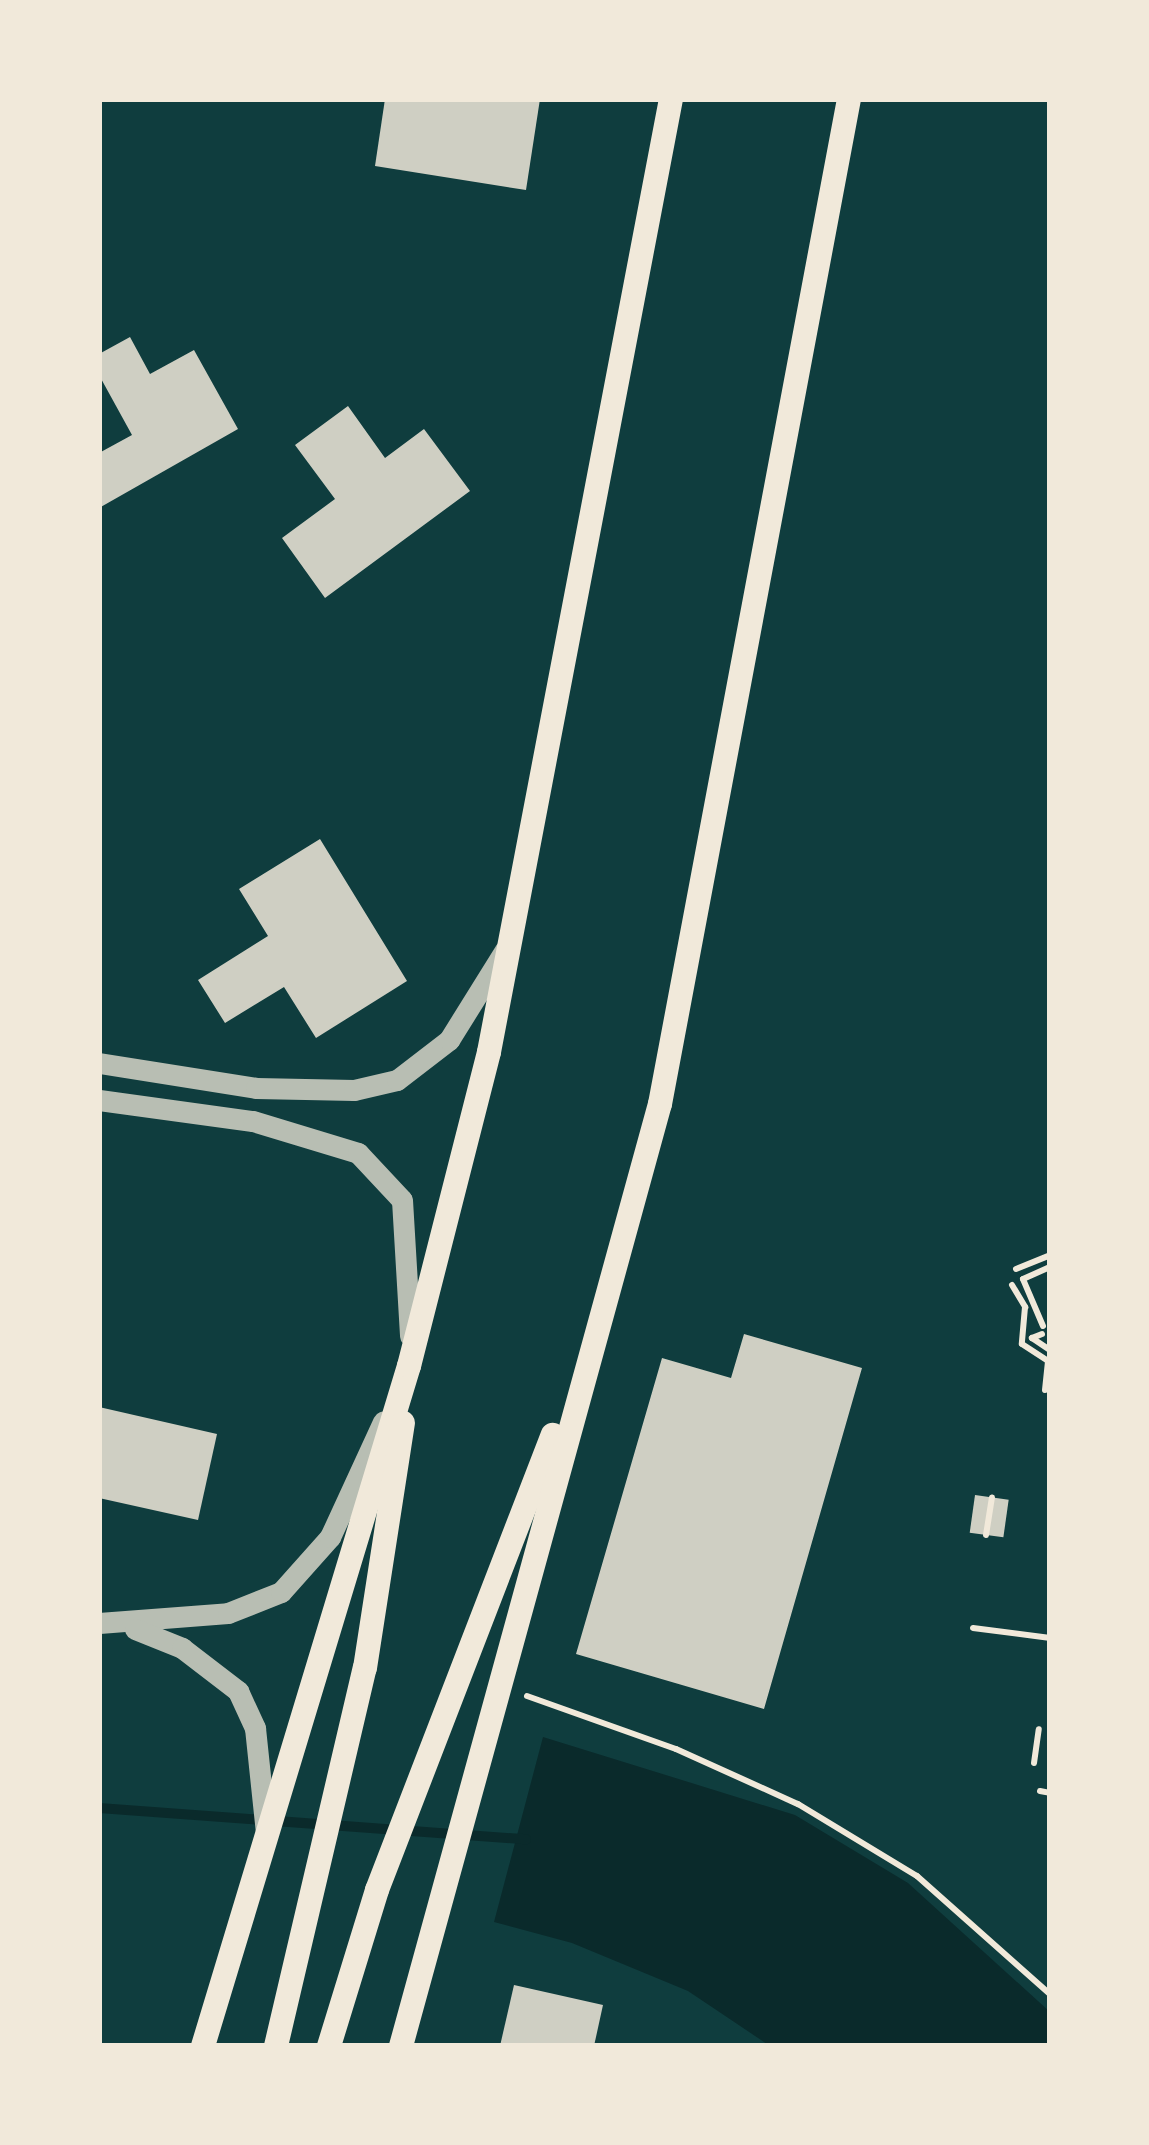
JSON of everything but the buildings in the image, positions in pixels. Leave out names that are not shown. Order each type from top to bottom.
[{"type":"main road","points":[[203,2046],[409,1366],[514,934],[671,99]]},
{"type":"main road","points":[[401,2046],[499,1699],[588,1347],[637,1191],[686,989],[849,99]]},
{"type":"main road","points":[[328,2046],[368,1917],[442,1714],[588,1347]]},
{"type":"main road","points":[[277,2046],[310,1917],[390,1540],[409,1366]]},
{"type":"street","points":[[99,1063],[289,1090],[397,1080],[448,1040],[514,934]]},
{"type":"street","points":[[99,1100],[303,1133],[358,1153],[386,1175],[402,1200],[410,1238],[409,1366],[330,1537],[306,1570],[257,1606],[108,1623]]},
{"type":"street","points":[[108,1623],[182,1648],[238,1691],[255,1728],[266,1835]]},
{"type":"path","points":[[1016,1269],[1031,1258],[1050,1256]]},
{"type":"path","points":[[1031,1258],[1033,1269]]},
{"type":"path","points":[[1046,1326],[1035,1323],[1036,1306],[1023,1279],[1033,1269],[1050,1267]]},
{"type":"path","points":[[1012,1286],[1025,1307],[1018,1336],[1028,1353],[1049,1362],[1045,1390]]},
{"type":"path","points":[[1050,1287],[1046,1326],[1050,1340]]},
{"type":"path","points":[[1025,1307],[1036,1306]]},
{"type":"path","points":[[1046,1326],[1032,1338],[1050,1350]]},
{"type":"path","points":[[986,1535],[992,1497]]},
{"type":"path","points":[[973,1628],[1050,1638]]},
{"type":"path","points":[[499,1699],[676,1748],[798,1804],[917,1876],[1050,1994]]},
{"type":"path","points":[[1034,1763],[1039,1729]]},
{"type":"path","points":[[1040,1791],[1050,1792]]},
{"type":"water","points":[[543,1737],[795,1815],[908,1883],[1050,2012],[1050,2046],[770,2046],[688,1991],[572,1943],[494,1922]]},
{"type":"waterway","points":[[99,1808],[526,1839]]}]
